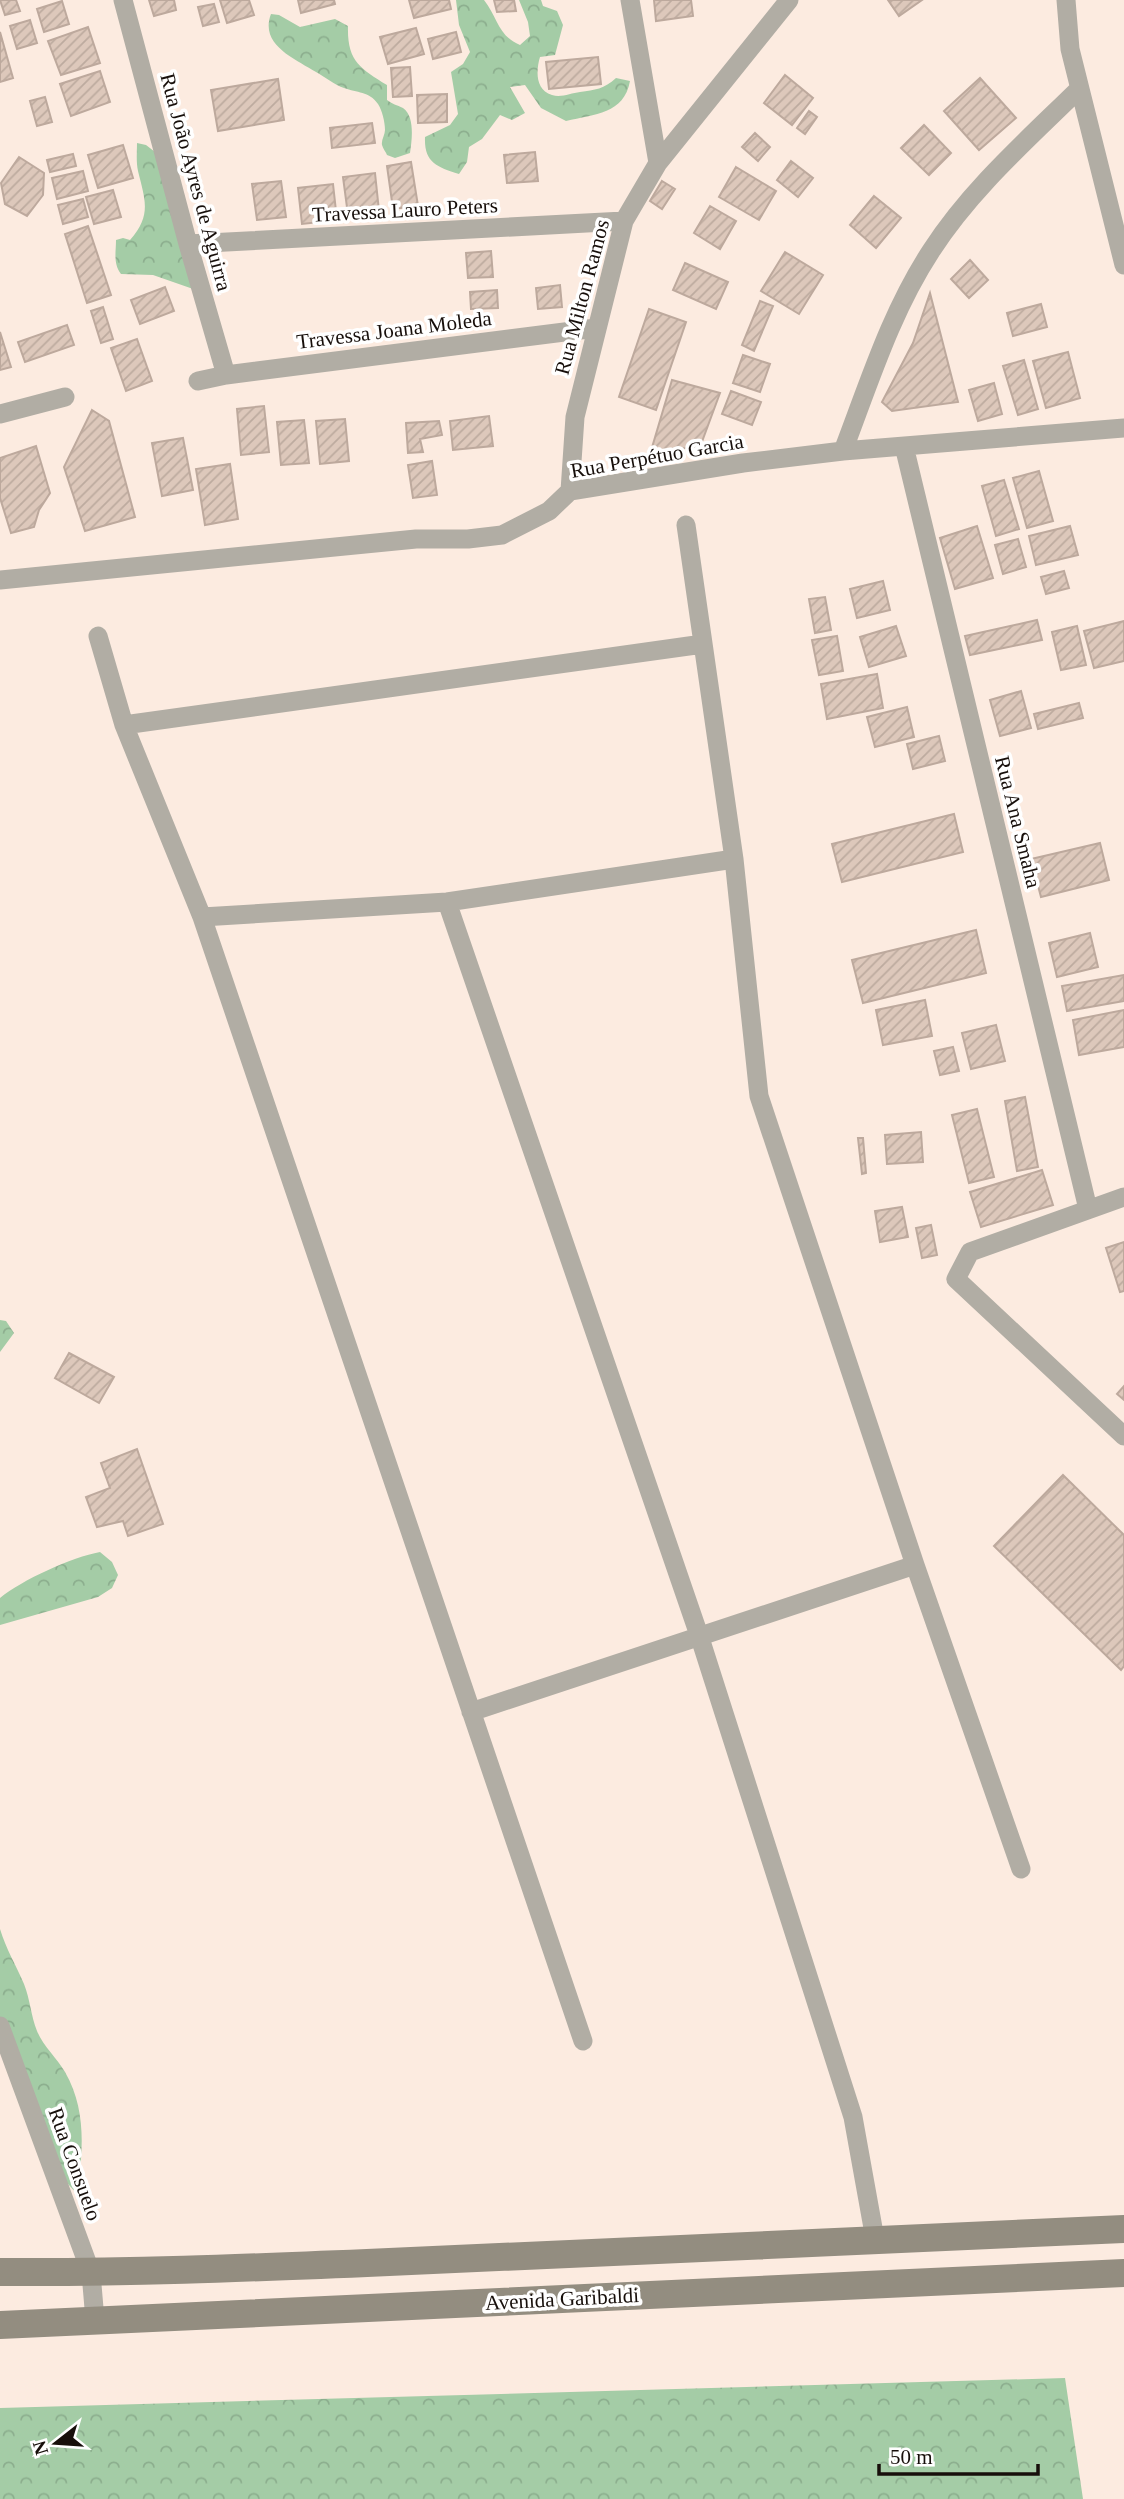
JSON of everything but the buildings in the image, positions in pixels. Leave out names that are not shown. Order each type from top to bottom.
[{"type":"main road","name":"Avenida Garibaldi","points":[[0,2273],[91,2273],[668,2251],[1124,2229]]},
{"type":"main road","points":[[668,2251],[669,2294]]},
{"type":"main road","name":"Avenida Garibaldi","points":[[0,2325],[1124,2273]]},
{"type":"street","name":"Rua João Ayres de Aguirra","points":[[123,0],[188,244],[226,374]]},
{"type":"street","points":[[631,0],[658,163]]},
{"type":"street","name":"Rua Milton Ramos","points":[[570,491],[575,417],[624,221],[658,163],[789,0]]},
{"type":"street","points":[[1066,0],[1070,49],[1124,265]]},
{"type":"street","points":[[844,451],[891,323],[931,250],[990,175],[1079,89]]},
{"type":"street","name":"Travessa Lauro Peters","points":[[188,244],[624,221]]},
{"type":"street","name":"Travessa Joana Moleda","points":[[198,381],[226,374],[596,328]]},
{"type":"street","points":[[0,414],[65,397]]},
{"type":"street","name":"Rua Perpétuo Garcia","points":[[0,580],[416,539],[468,539],[502,535],[549,511],[570,491],[743,463],[844,451],[1124,428]]},
{"type":"street","name":"Rua Ana Smaha","points":[[904,446],[1088,1209]]},
{"type":"street","points":[[686,525],[734,859],[759,1096],[915,1565],[1021,1869]]},
{"type":"street","points":[[98,636],[124,725],[201,917],[583,2041]]},
{"type":"street","points":[[124,725],[703,644]]},
{"type":"street","points":[[201,917],[447,902],[734,859]]},
{"type":"street","points":[[447,902],[700,1638],[853,2117],[875,2239]]},
{"type":"street","points":[[1124,1197],[970,1252],[956,1279],[1124,1436]]},
{"type":"street","points":[[471,1712],[915,1565]]},
{"type":"street","name":"Rua Consuelo","points":[[0,2026],[91,2273],[95,2320]]},
{"type":"green space","points":[[456,0],[484,0],[507,37],[520,45],[530,36],[528,22],[519,0],[541,0],[543,6],[557,11],[563,25],[555,55],[540,57],[538,73],[542,89],[552,95],[562,96],[599,88],[616,78],[630,81],[627,92],[622,100],[607,111],[566,121],[541,108],[525,85],[510,87],[525,113],[512,120],[500,115],[482,139],[469,147],[467,162],[459,174],[438,166],[429,158],[425,137],[450,125],[458,114],[451,72],[463,64],[470,52],[459,25]]},
{"type":"green space","points":[[271,14],[279,15],[300,27],[335,19],[348,26],[350,48],[357,62],[369,74],[387,85],[387,100],[407,112],[412,129],[410,153],[395,158],[387,155],[382,145],[385,130],[383,116],[378,104],[371,97],[337,85],[290,56],[275,43],[270,34]]},
{"type":"green space","points":[[137,143],[146,145],[159,155],[196,290],[153,275],[121,274],[117,266],[116,240],[130,240],[142,223],[144,215]]},
{"type":"green space","points":[[0,1320],[6,1321],[14,1333],[0,1352]]},
{"type":"green space","points":[[100,1552],[112,1562],[118,1575],[112,1588],[98,1597],[0,1625],[0,1598],[9,1591],[62,1564]]},
{"type":"green space","points":[[0,1929],[24,1984],[37,2031],[65,2072],[77,2101],[82,2147],[77,2194],[60,2175],[0,2017]]},
{"type":"green space","points":[[1065,2378],[1083,2499],[0,2499],[0,2408]]}]
